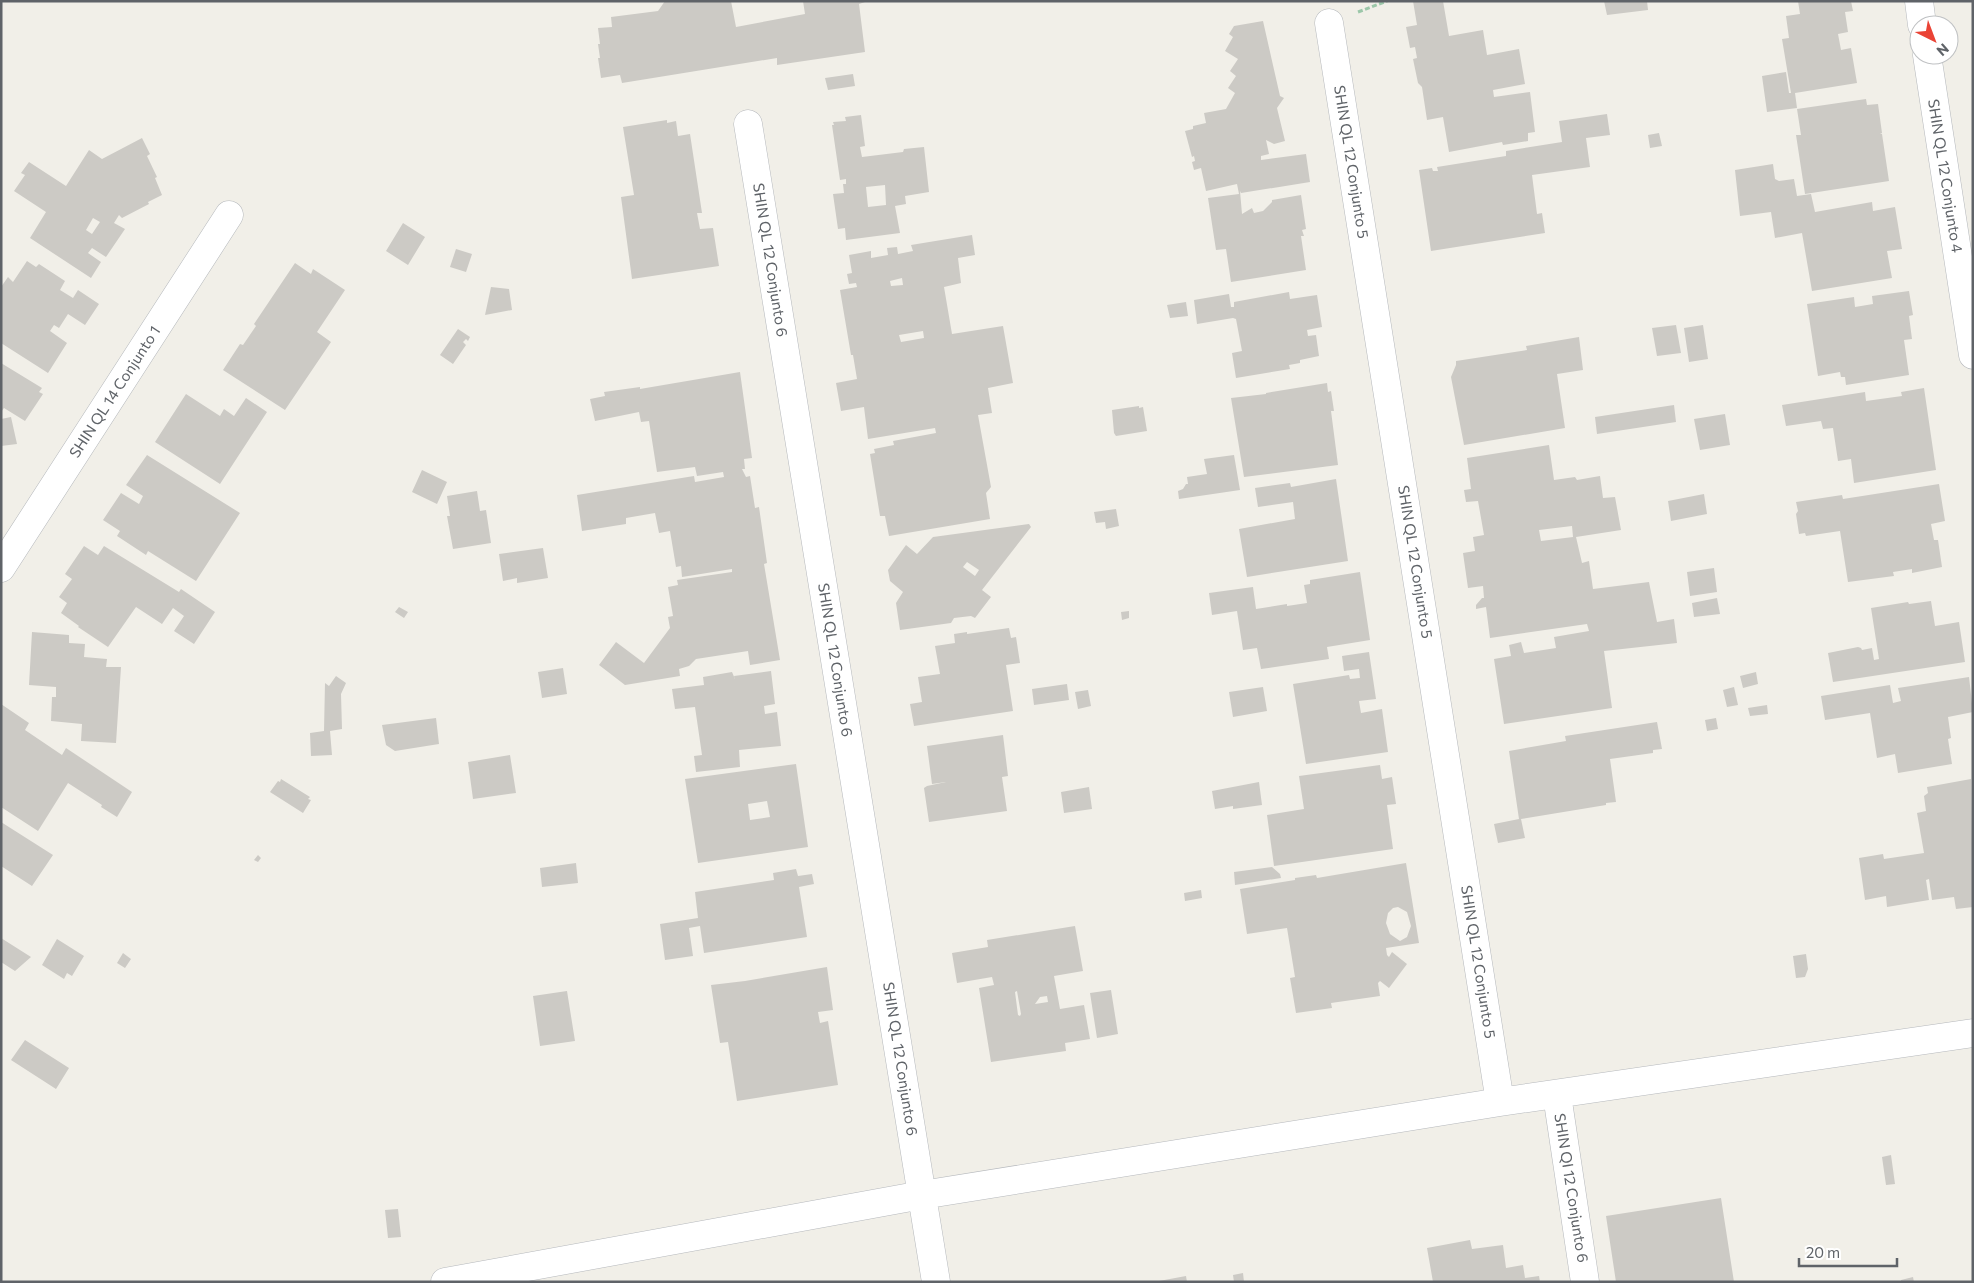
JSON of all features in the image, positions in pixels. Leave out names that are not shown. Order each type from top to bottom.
[{"type":"street","points":[[1919,1],[1921,15]]},
{"type":"street","name":"SHIN QL 12 Conjunto 5","points":[[1329,23],[1500,1102]]},
{"type":"street","name":"SHIN QL 12 Conjunto 4","points":[[1929,65],[1973,355]]},
{"type":"street","name":"SHIN QL 12 Conjunto 6","points":[[748,124],[936,1282]]},
{"type":"street","name":"SHIN QL 14 Conjunto 1","points":[[1,568],[229,215]]},
{"type":"street","points":[[445,1282],[922,1195],[1500,1102],[1973,1033]]},
{"type":"street","name":"SHIN QI 12 Conjunto 6","points":[[1557,1095],[1585,1282]]},
{"type":"building","points":[[665,1],[731,1],[736,27],[805,14],[803,1],[868,1],[859,4],[865,52],[777,65],[777,58],[622,83],[620,75],[601,78],[598,58],[600,58],[598,44],[600,44],[598,28],[612,27],[611,17],[658,11]]},
{"type":"building","points":[[1413,1],[1443,1],[1449,36],[1483,30],[1487,55],[1519,49],[1525,84],[1493,90],[1494,97],[1530,92],[1535,132],[1528,133],[1528,141],[1503,145],[1502,142],[1449,152],[1443,117],[1427,120],[1422,87],[1418,83],[1413,59],[1417,58],[1415,47],[1410,48],[1406,27],[1417,25]]},
{"type":"building","points":[[1604,1],[1647,1],[1648,10],[1607,15]]},
{"type":"building","points":[[1798,1],[1851,1],[1853,11],[1845,12],[1848,32],[1838,34],[1841,50],[1851,48],[1857,83],[1795,93],[1797,108],[1767,112],[1762,76],[1786,72],[1789,93],[1791,93],[1782,39],[1789,38],[1786,16],[1800,14]]},
{"type":"building","points":[[1263,21],[1280,96],[1284,98],[1277,108],[1285,141],[1274,144],[1266,140],[1269,154],[1261,156],[1261,160],[1306,154],[1310,182],[1241,193],[1240,191],[1242,214],[1252,208],[1254,213],[1263,211],[1272,200],[1301,195],[1306,229],[1302,230],[1304,236],[1301,236],[1306,270],[1231,282],[1226,249],[1216,250],[1208,198],[1239,194],[1237,184],[1206,191],[1201,168],[1194,170],[1192,162],[1195,161],[1194,156],[1192,157],[1185,131],[1193,129],[1193,126],[1206,123],[1204,113],[1226,109],[1235,93],[1228,88],[1236,76],[1230,71],[1238,59],[1225,51],[1233,37],[1229,34],[1234,26]]},
{"type":"building","points":[[853,74],[855,86],[828,90],[825,78]]},
{"type":"building","points":[[1866,99],[1867,105],[1878,104],[1882,133],[1880,134],[1882,134],[1889,181],[1805,194],[1796,135],[1801,135],[1797,109]]},
{"type":"building","points":[[1607,114],[1610,135],[1586,138],[1590,167],[1532,175],[1537,214],[1542,213],[1545,233],[1431,251],[1419,170],[1432,168],[1433,171],[1438,171],[1437,167],[1506,156],[1506,151],[1562,142],[1559,121]]},
{"type":"building","points":[[861,115],[865,146],[860,147],[862,157],[903,152],[904,149],[924,147],[929,192],[905,196],[906,204],[895,206],[900,233],[846,240],[845,228],[838,229],[833,194],[844,193],[843,184],[846,184],[846,179],[840,180],[832,125],[834,125],[833,122],[846,121],[845,117]],"holes":[[[885,185],[886,205],[868,207],[866,187]]]},
{"type":"building","points":[[667,120],[667,123],[676,121],[678,136],[690,134],[702,213],[697,213],[700,229],[713,228],[719,266],[632,279],[621,197],[634,195],[623,127]]},
{"type":"building","points":[[1659,133],[1662,146],[1650,148],[1648,135]]},
{"type":"building","points":[[142,138],[150,154],[147,156],[157,177],[155,178],[162,195],[122,218],[119,215],[114,223],[125,229],[106,257],[92,248],[88,253],[101,262],[91,278],[30,238],[46,212],[14,191],[25,175],[21,173],[29,162],[66,186],[89,150],[102,159]],"holes":[[[93,218],[100,222],[92,234],[86,230]]]},
{"type":"building","points":[[1773,164],[1775,179],[1779,181],[1794,179],[1797,196],[1811,194],[1815,212],[1872,202],[1873,211],[1895,207],[1902,249],[1887,251],[1892,278],[1812,291],[1802,233],[1775,238],[1771,212],[1740,216],[1735,170]]},
{"type":"building","points":[[403,223],[425,237],[408,265],[386,251]]},
{"type":"building","points":[[972,235],[975,255],[958,258],[961,283],[944,287],[952,334],[1003,326],[1013,383],[988,388],[992,413],[978,415],[991,487],[986,493],[990,519],[889,536],[885,516],[880,516],[870,454],[875,453],[874,449],[894,445],[893,441],[936,433],[935,428],[868,439],[864,407],[841,411],[836,383],[857,379],[840,290],[857,287],[856,283],[849,284],[847,274],[852,273],[849,255],[871,251],[871,258],[888,255],[887,248],[897,247],[898,254],[913,251],[911,245]],"holes":[[[902,278],[903,285],[891,286],[890,281]],[[923,331],[924,338],[901,342],[899,335]]]},
{"type":"building","points":[[456,249],[472,254],[466,272],[450,267]]},
{"type":"building","points":[[27,261],[36,267],[39,264],[65,281],[60,290],[73,298],[78,290],[99,304],[85,325],[68,314],[59,328],[54,325],[50,331],[67,343],[48,373],[1,343],[1,287],[8,277],[13,282]]},
{"type":"building","points":[[295,263],[311,274],[313,269],[345,290],[317,332],[331,342],[285,410],[223,370],[240,344],[243,345],[256,326],[254,324]]},
{"type":"building","points":[[491,287],[509,289],[512,310],[485,315]]},
{"type":"building","points":[[1909,291],[1913,315],[1909,316],[1912,339],[1904,340],[1909,375],[1846,385],[1845,377],[1841,377],[1840,372],[1818,376],[1807,304],[1854,297],[1855,307],[1873,304],[1872,296]]},
{"type":"building","points":[[1289,292],[1290,299],[1317,295],[1322,327],[1307,330],[1308,336],[1316,335],[1319,356],[1300,360],[1300,363],[1289,365],[1290,369],[1236,378],[1232,353],[1242,351],[1236,319],[1197,324],[1194,300],[1229,294],[1231,307],[1234,307],[1234,302]]},
{"type":"building","points":[[1186,302],[1188,316],[1170,318],[1167,305]]},
{"type":"building","points":[[1676,325],[1681,353],[1657,356],[1652,328]]},
{"type":"building","points":[[1703,325],[1708,359],[1689,362],[1684,328]]},
{"type":"building","points":[[458,329],[470,337],[468,341],[466,339],[463,342],[466,345],[453,364],[440,355]]},
{"type":"building","points":[[1579,337],[1583,370],[1557,374],[1565,428],[1464,445],[1451,377],[1456,361],[1527,350],[1526,346]]},
{"type":"building","points":[[1,363],[42,388],[39,392],[43,394],[25,421],[4,408],[1,412]]},
{"type":"building","points":[[740,372],[752,458],[744,459],[745,469],[742,469],[746,477],[750,476],[755,508],[759,507],[767,563],[764,564],[780,660],[750,665],[748,651],[696,659],[689,666],[679,669],[680,676],[625,685],[599,665],[616,642],[644,663],[670,628],[668,617],[673,616],[668,587],[678,585],[677,580],[732,572],[732,569],[682,577],[681,566],[676,567],[670,531],[659,533],[655,513],[626,518],[626,524],[582,531],[577,495],[694,476],[695,482],[724,477],[723,472],[697,476],[695,467],[657,472],[649,421],[641,422],[639,412],[595,421],[590,399],[605,396],[604,392],[640,387],[640,389]]},
{"type":"building","points":[[1327,383],[1328,392],[1331,391],[1334,411],[1331,411],[1338,465],[1244,477],[1231,398]]},
{"type":"building","points":[[1924,388],[1936,470],[1854,483],[1851,459],[1838,461],[1833,428],[1823,429],[1821,421],[1786,426],[1782,405],[1865,392],[1866,401],[1902,396],[1901,392]]},
{"type":"building","points":[[186,394],[220,416],[224,409],[234,416],[246,398],[267,412],[220,484],[155,442]]},
{"type":"building","points":[[1674,405],[1676,422],[1597,434],[1595,417]]},
{"type":"building","points":[[1139,406],[1139,408],[1143,407],[1147,431],[1116,436],[1114,433],[1112,410]]},
{"type":"building","points":[[1725,414],[1730,445],[1700,450],[1694,419]]},
{"type":"building","points":[[11,417],[17,444],[1,446],[1,419]]},
{"type":"building","points":[[1549,445],[1554,480],[1575,477],[1577,480],[1600,476],[1603,498],[1615,497],[1621,530],[1576,537],[1582,563],[1589,561],[1593,589],[1649,582],[1657,622],[1674,619],[1677,643],[1604,651],[1612,708],[1504,724],[1494,659],[1511,656],[1509,645],[1521,642],[1524,653],[1556,648],[1554,637],[1589,631],[1587,624],[1490,638],[1486,607],[1476,609],[1476,605],[1484,598],[1483,586],[1468,588],[1463,553],[1475,551],[1473,537],[1484,535],[1478,501],[1466,502],[1464,490],[1471,489],[1467,458]],"holes":[[[1572,526],[1573,537],[1541,541],[1539,530]]]},
{"type":"building","points":[[147,455],[240,513],[196,581],[148,551],[146,555],[117,536],[120,531],[103,520],[121,493],[139,504],[143,496],[126,485]]},
{"type":"building","points":[[1234,455],[1240,490],[1179,499],[1178,491],[1188,484],[1187,477],[1207,474],[1204,459]]},
{"type":"building","points":[[422,470],[447,482],[437,504],[412,492]]},
{"type":"building","points":[[1336,479],[1348,561],[1247,577],[1239,529],[1295,519],[1293,502],[1258,507],[1255,488],[1290,483],[1291,487]]},
{"type":"building","points":[[1939,484],[1945,521],[1931,524],[1934,540],[1938,540],[1942,567],[1912,573],[1912,569],[1893,572],[1894,576],[1848,582],[1840,531],[1806,536],[1805,533],[1799,534],[1796,502],[1842,495],[1843,499]]},
{"type":"building","points":[[477,491],[480,511],[486,510],[491,543],[453,549],[447,516],[450,516],[447,496]]},
{"type":"building","points":[[1704,494],[1707,514],[1671,521],[1668,501]]},
{"type":"building","points":[[1116,509],[1119,526],[1106,529],[1105,522],[1096,523],[1094,512]]},
{"type":"building","points":[[1029,524],[1031,527],[982,590],[991,597],[975,618],[971,616],[954,618],[951,623],[900,630],[896,603],[903,592],[890,581],[888,570],[906,545],[917,554],[933,537]],"holes":[[[967,562],[979,570],[975,576],[963,567]]]},
{"type":"building","points":[[84,546],[98,555],[104,546],[179,592],[181,589],[215,612],[194,644],[174,631],[184,616],[173,608],[162,624],[136,607],[108,647],[61,613],[67,603],[59,597],[72,579],[65,574]]},
{"type":"building","points":[[543,548],[548,578],[517,583],[517,578],[503,581],[499,554]]},
{"type":"building","points":[[1714,568],[1717,592],[1690,596],[1687,572]]},
{"type":"building","points":[[1360,572],[1370,640],[1327,647],[1329,659],[1261,669],[1257,648],[1243,650],[1237,611],[1212,615],[1209,593],[1253,587],[1256,609],[1287,604],[1287,606],[1307,603],[1304,585],[1310,584],[1310,580]]},
{"type":"building","points":[[1717,598],[1720,614],[1694,617],[1692,603]]},
{"type":"building","points":[[1931,601],[1935,626],[1959,622],[1965,662],[1833,682],[1828,653],[1858,647],[1862,650],[1872,648],[1874,660],[1879,659],[1871,608],[1908,602],[1909,604]]},
{"type":"building","points":[[399,607],[408,612],[404,618],[395,612]]},
{"type":"building","points":[[1129,611],[1129,618],[1122,620],[1121,612]]},
{"type":"building","points":[[1009,628],[1011,638],[1016,637],[1020,663],[1006,665],[1013,711],[914,726],[910,704],[922,702],[918,677],[940,674],[935,646],[955,643],[954,634]]},
{"type":"building","points":[[32,632],[69,635],[69,643],[85,644],[84,657],[107,659],[106,667],[121,667],[116,743],[81,741],[82,724],[51,721],[52,697],[56,697],[56,687],[29,685]]},
{"type":"building","points":[[1369,652],[1376,699],[1359,701],[1361,713],[1382,709],[1388,752],[1306,764],[1293,684],[1349,675],[1350,679],[1360,678],[1359,669],[1344,671],[1342,656]]},
{"type":"building","points":[[563,668],[567,694],[542,698],[538,672]]},
{"type":"building","points":[[771,671],[775,704],[764,706],[765,714],[777,712],[781,746],[739,750],[740,767],[696,772],[694,756],[702,755],[695,707],[675,709],[672,689],[704,685],[703,677],[732,672],[735,679],[734,676]]},
{"type":"building","points":[[1756,672],[1758,684],[1743,688],[1740,676]]},
{"type":"building","points":[[336,676],[346,683],[341,694],[342,729],[330,731],[332,755],[311,756],[310,733],[324,731],[325,683],[329,686]]},
{"type":"building","points":[[1969,677],[1973,712],[1948,717],[1951,738],[1948,739],[1952,764],[1898,773],[1895,754],[1877,758],[1870,713],[1825,720],[1821,696],[1890,685],[1893,703],[1901,701],[1898,688]]},
{"type":"building","points":[[1067,684],[1069,700],[1034,705],[1032,689]]},
{"type":"building","points":[[1263,687],[1267,711],[1233,717],[1229,692]]},
{"type":"building","points":[[1734,687],[1738,705],[1727,707],[1723,690]]},
{"type":"building","points":[[1088,690],[1091,706],[1078,709],[1075,692]]},
{"type":"building","points":[[1,704],[29,723],[25,730],[62,755],[66,748],[132,792],[117,817],[68,783],[38,831],[1,807]]},
{"type":"building","points":[[1767,705],[1768,714],[1750,716],[1748,708]]},
{"type":"building","points":[[436,718],[439,744],[395,751],[386,745],[382,725]]},
{"type":"building","points":[[1716,718],[1718,729],[1707,731],[1705,720]]},
{"type":"building","points":[[1657,722],[1662,749],[1653,750],[1653,753],[1610,759],[1616,802],[1521,819],[1525,838],[1498,843],[1494,824],[1519,819],[1509,751],[1566,741],[1565,736]]},
{"type":"building","points":[[1003,735],[1008,776],[1002,777],[1007,811],[929,822],[924,788],[946,782],[932,784],[927,746]]},
{"type":"building","points":[[510,755],[516,793],[473,799],[468,762]]},
{"type":"building","points":[[796,764],[808,847],[698,863],[685,779]],"holes":[[[767,801],[770,817],[750,820],[748,804]]]},
{"type":"building","points":[[1380,765],[1382,779],[1392,777],[1396,804],[1387,805],[1393,849],[1274,866],[1267,815],[1304,809],[1299,776]]},
{"type":"building","points":[[281,779],[310,797],[308,799],[311,800],[303,813],[270,792]]},
{"type":"building","points":[[1971,779],[1973,907],[1956,909],[1954,897],[1932,900],[1929,879],[1926,880],[1929,900],[1887,907],[1886,896],[1865,900],[1859,858],[1883,854],[1884,859],[1924,853],[1917,813],[1926,811],[1924,796],[1928,793],[1927,787]]},
{"type":"building","points":[[1259,782],[1262,805],[1233,809],[1233,806],[1215,809],[1212,791]]},
{"type":"building","points":[[1089,787],[1092,809],[1064,813],[1061,792]]},
{"type":"building","points":[[1,822],[53,855],[32,886],[1,866]]},
{"type":"building","points":[[258,855],[261,858],[258,862],[254,860]]},
{"type":"building","points":[[576,863],[578,883],[542,887],[540,868]]},
{"type":"building","points":[[1406,863],[1419,943],[1386,948],[1389,957],[1392,952],[1407,964],[1389,988],[1380,981],[1378,983],[1380,996],[1331,1003],[1332,1008],[1296,1013],[1290,978],[1295,977],[1287,928],[1247,934],[1240,889],[1316,875],[1317,878]],"holes":[[[1398,907],[1407,912],[1411,926],[1407,937],[1400,941],[1390,934],[1386,923],[1388,913],[1393,908]]]},
{"type":"building","points":[[1272,867],[1280,874],[1281,878],[1235,885],[1234,872]]},
{"type":"building","points":[[796,869],[798,876],[812,874],[814,884],[799,887],[807,937],[704,953],[700,926],[689,928],[693,956],[665,960],[660,924],[698,918],[695,892],[774,880],[773,873]]},
{"type":"building","points":[[1201,890],[1202,898],[1185,901],[1184,893]]},
{"type":"building","points":[[1075,926],[1083,971],[1054,976],[1060,1009],[1084,1005],[1090,1039],[1065,1043],[1066,1051],[991,1062],[979,988],[994,985],[992,977],[957,983],[952,953],[988,947],[987,940]],"holes":[[[1017,991],[1021,1014],[1020,1016],[1018,1015],[1015,992]],[[1047,996],[1048,1002],[1035,1004],[1040,997]]]},
{"type":"building","points":[[1,938],[31,957],[15,971],[1,962]]},
{"type":"building","points":[[57,939],[84,956],[72,976],[67,973],[64,979],[42,965]]},
{"type":"building","points":[[123,953],[131,959],[125,968],[117,963]]},
{"type":"building","points":[[1806,954],[1808,969],[1805,977],[1796,978],[1793,956]]},
{"type":"building","points":[[827,967],[833,1010],[818,1012],[820,1023],[828,1021],[838,1085],[737,1101],[728,1042],[720,1043],[711,985]]},
{"type":"building","points":[[1111,990],[1118,1034],[1097,1038],[1090,993]]},
{"type":"building","points":[[567,991],[575,1041],[540,1046],[533,996]]},
{"type":"building","points":[[25,1040],[69,1068],[56,1089],[11,1060]]},
{"type":"building","points":[[1891,1155],[1895,1184],[1886,1185],[1882,1157]]},
{"type":"building","points":[[1721,1198],[1734,1282],[1616,1282],[1606,1216]]},
{"type":"building","points":[[398,1209],[401,1237],[388,1238],[385,1210]]},
{"type":"building","points":[[1470,1240],[1472,1249],[1503,1245],[1506,1268],[1523,1265],[1525,1278],[1539,1276],[1540,1282],[1433,1282],[1427,1248]]},
{"type":"building","points":[[1243,1273],[1244,1282],[1234,1282],[1233,1275]]},
{"type":"building","points":[[1186,1276],[1187,1282],[1159,1282],[1159,1281]]},
{"type":"building","points":[[1913,1277],[1914,1282],[1901,1282],[1901,1280]]}]
